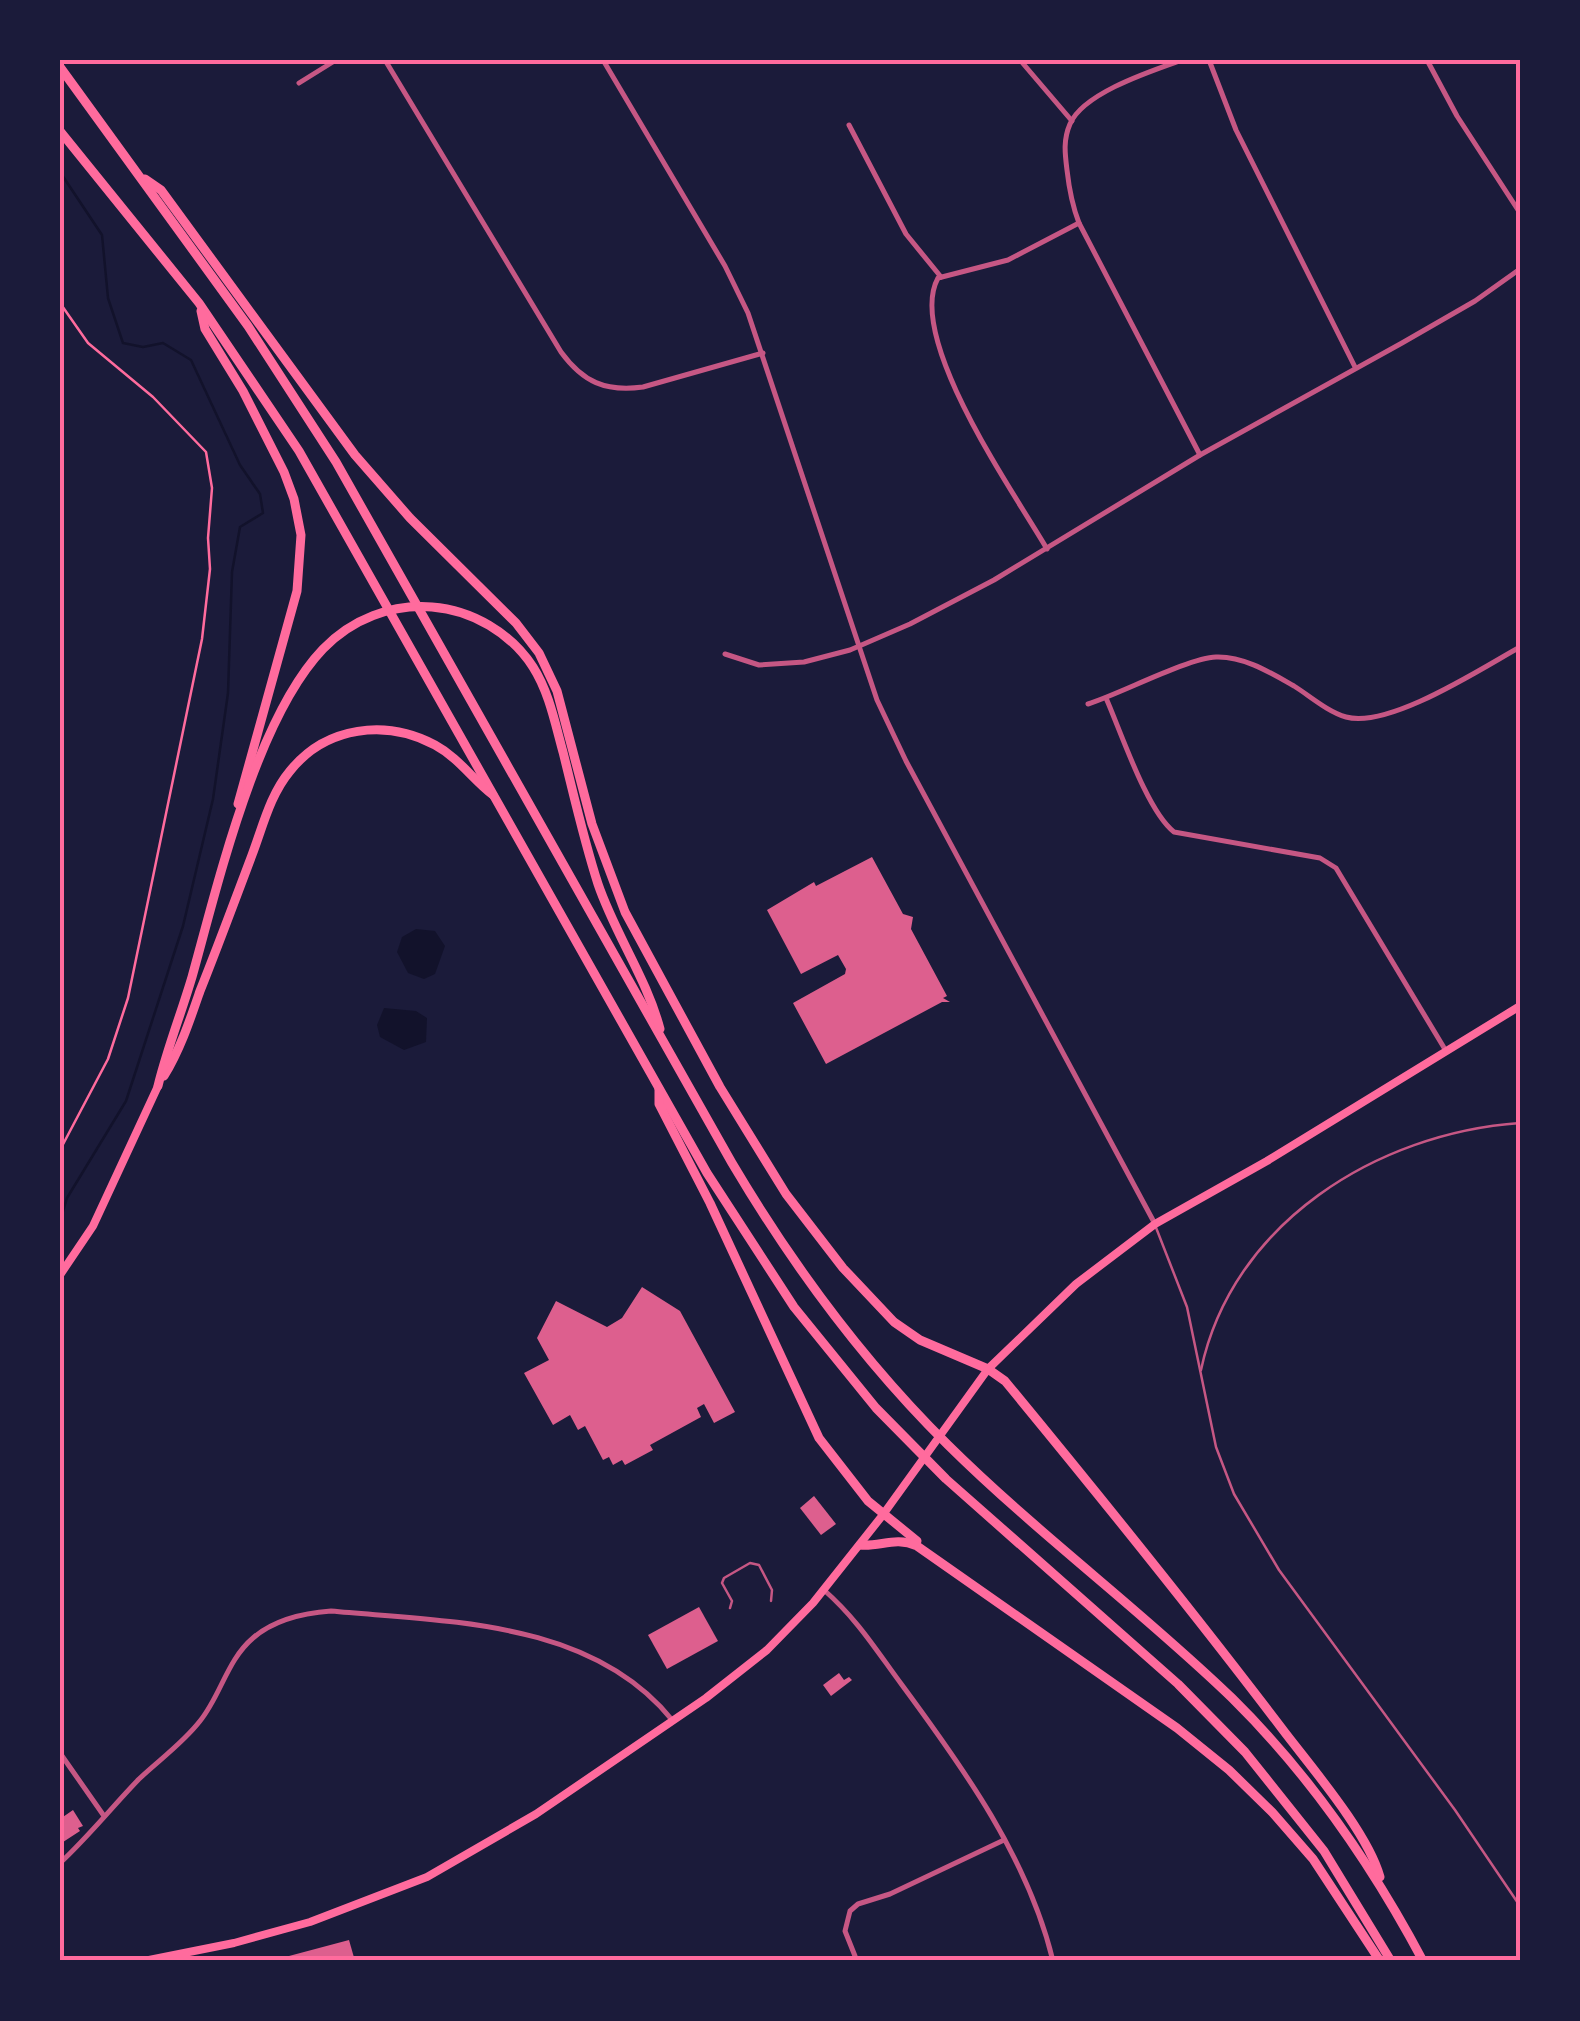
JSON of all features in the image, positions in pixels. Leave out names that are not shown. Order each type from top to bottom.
[{"type":"highway","points":[[60,67],[285,380],[336,462],[782,1245],[839,1323],[960,1457],[1234,1700],[1299,1772],[1384,1889],[1423,1961]]},
{"type":"highway","points":[[60,131],[199,303],[299,451],[724,1200],[776,1281],[833,1358],[902,1435],[946,1479],[1178,1684],[1245,1752],[1324,1852],[1392,1961]]},
{"type":"highway","points":[[135,171],[160,190],[369,472],[534,645],[556,691],[597,839],[632,926],[737,1117],[795,1206],[852,1279],[894,1322],[929,1345],[988,1369],[1005,1381],[1281,1727],[1366,1844],[1384,1889]]},
{"type":"highway","points":[[158,1086],[218,884],[297,590],[302,544],[288,481],[205,328],[199,303]]},
{"type":"highway","points":[[218,884],[261,758],[296,688],[322,650],[350,627],[381,612],[422,607],[466,614],[511,641],[541,681],[601,891],[626,953],[653,1002],[663,1042]]},
{"type":"highway","points":[[60,1276],[93,1226],[174,1058],[273,799],[290,770],[327,740],[370,728],[396,731],[445,751],[499,800]]},
{"type":"highway","points":[[144,1961],[238,1942],[310,1922],[427,1877],[536,1814],[673,1721],[757,1658],[824,1590],[988,1369],[1076,1284],[1155,1224],[1520,1006]]},
{"type":"highway","points":[[659,1086],[659,1104],[710,1203],[814,1428],[843,1472],[882,1516],[1177,1728],[1240,1780],[1322,1872],[1380,1961]]},
{"type":"highway","points":[[860,1545],[906,1542],[951,1568]]},
{"type":"street","points":[[299,83],[336,60]]},
{"type":"street","points":[[385,60],[561,352],[590,383],[624,389],[643,386],[762,353]]},
{"type":"street","points":[[603,60],[725,266],[748,314],[877,700],[1155,1224]]},
{"type":"street","points":[[1020,60],[1072,121]]},
{"type":"street","points":[[1182,60],[1084,106],[1072,121],[1064,146],[1070,190],[1080,222],[1200,455]]},
{"type":"street","points":[[1209,60],[1236,130],[1356,367]]},
{"type":"street","points":[[1428,60],[1457,116],[1520,213]]},
{"type":"street","points":[[848,125],[906,234],[941,277]]},
{"type":"street","points":[[1047,549],[944,366],[933,326],[934,284],[941,277],[1008,260],[1080,222]]},
{"type":"street","points":[[725,654],[759,665],[775,665],[804,662],[858,647],[977,589],[1200,455],[1471,304],[1520,269]]},
{"type":"street","points":[[1088,704],[1213,657],[1230,658],[1271,673],[1335,712],[1358,718],[1422,700],[1520,647]]},
{"type":"street","points":[[1106,698],[1151,801],[1174,832],[1320,858],[1336,868],[1446,1051]]},
{"type":"street","points":[[824,1590],[861,1625],[964,1772],[1004,1840],[1035,1907],[1053,1961]]},
{"type":"street","points":[[60,1863],[197,1725],[217,1699],[239,1652],[254,1636],[274,1623],[309,1613],[331,1611],[486,1625],[571,1648],[631,1680],[673,1721]]},
{"type":"street","points":[[60,1754],[104,1816]]},
{"type":"street","points":[[855,1956],[844,1931],[850,1911],[858,1904],[905,1887],[1004,1840]]},
{"type":"lane","points":[[1201,1372],[1219,1309],[1236,1281],[1273,1236],[1308,1206],[1350,1174],[1401,1147],[1454,1131],[1520,1122]]},
{"type":"lane","points":[[1155,1224],[1187,1307],[1216,1448],[1246,1517],[1279,1570],[1444,1794],[1520,1906]]},
{"type":"lane","points":[[730,1608],[732,1602],[722,1583],[724,1578],[750,1562],[759,1564],[770,1585],[771,1601]]},
{"type":"path","points":[[60,303],[88,343],[153,398],[206,452],[212,488],[210,569],[202,639],[128,998],[108,1059],[60,1150]]},
{"type":"shaded area","points":[[416,929],[435,931],[445,946],[435,974],[424,979],[408,973],[397,952],[402,937]]},
{"type":"shaded area","points":[[384,1008],[416,1011],[427,1018],[426,1042],[404,1050],[380,1037],[377,1025]]},
{"type":"building","points":[[872,857],[903,914],[913,917],[911,929],[947,996],[943,998],[950,1002],[942,1002],[826,1064],[793,1003],[845,974],[846,969],[838,955],[801,974],[767,910],[814,882],[816,886]]},
{"type":"building","points":[[642,1287],[680,1311],[735,1412],[714,1423],[704,1404],[697,1408],[701,1417],[650,1445],[653,1450],[625,1465],[622,1460],[613,1465],[609,1457],[603,1460],[585,1426],[578,1430],[570,1415],[553,1425],[524,1373],[549,1360],[537,1338],[556,1301],[607,1327],[622,1318]]},
{"type":"building","points":[[814,1496],[836,1524],[821,1535],[800,1508]]},
{"type":"building","points":[[699,1607],[718,1641],[667,1669],[648,1635]]},
{"type":"building","points":[[839,1673],[844,1680],[852,1680],[831,1696],[823,1685]]},
{"type":"building","points":[[73,1810],[83,1826],[60,1844],[60,1819]]},
{"type":"building","points":[[349,1940],[355,1961],[274,1961],[274,1960]]},
{"type":"waterway","points":[[60,172],[102,235],[108,298],[123,343],[143,347],[163,343],[191,360],[240,465],[260,494],[263,513],[240,527],[232,572],[228,693],[213,799],[183,926],[126,1101],[67,1198],[60,1221]]}]
